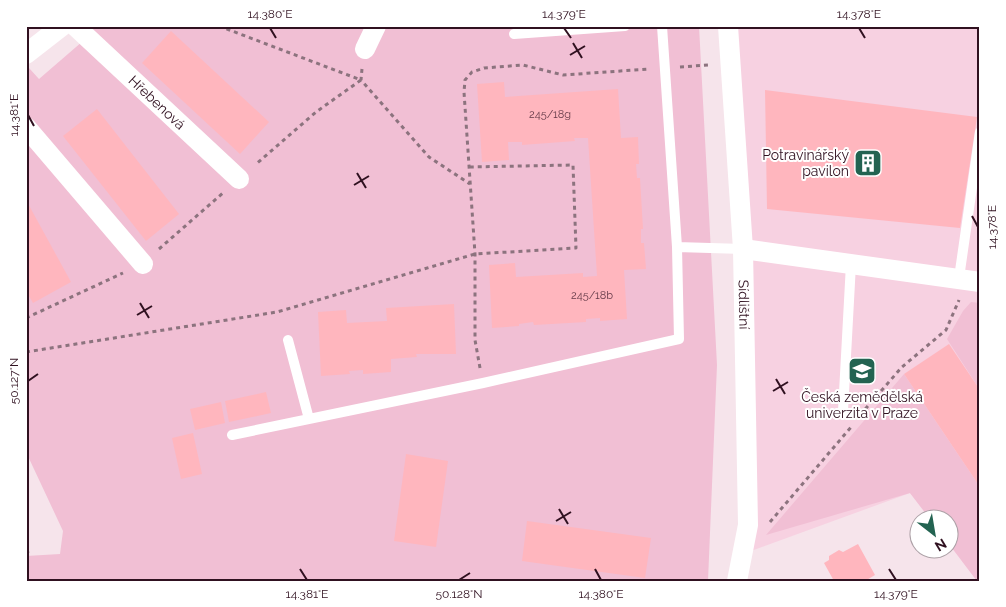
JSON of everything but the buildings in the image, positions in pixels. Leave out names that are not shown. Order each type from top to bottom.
[{"type":"street","points":[[26,54],[62,26]]},
{"type":"street","name":"Hřebenová","points":[[75,26],[239,179]]},
{"type":"street","points":[[365,48],[376,26]]},
{"type":"street","name":"Sídlištní","points":[[728,26],[729,64],[743,249],[748,524],[737,581]]},
{"type":"street","points":[[26,126],[142,264]]},
{"type":"street","points":[[743,249],[851,264],[960,287],[980,282]]},
{"type":"lane","points":[[514,34],[624,26]]},
{"type":"lane","points":[[232,435],[483,383],[679,339],[677,247],[662,26]]},
{"type":"lane","points":[[960,287],[980,132]]},
{"type":"lane","points":[[677,247],[743,249]]},
{"type":"lane","points":[[843,411],[851,264]]},
{"type":"lane","points":[[288,340],[309,419]]},
{"type":"path","points":[[365,48],[361,80],[429,157],[470,184]]},
{"type":"path","points":[[483,383],[475,340],[475,254],[464,92],[465,80],[472,72],[484,68],[523,64],[563,75],[729,64]]},
{"type":"path","points":[[26,352],[277,312],[475,254],[576,248],[573,165],[469,167]]},
{"type":"path","points":[[748,524],[764,529],[902,367],[946,330],[960,287]]},
{"type":"shaded area","points":[[89,26],[699,26],[717,365],[708,581],[26,581],[26,556],[60,554],[63,531],[26,452],[26,70],[29,68],[39,79],[83,41]]},
{"type":"shaded area","name":"Česká zemědělská univerzita v Praze","points":[[732,26],[980,26],[980,581],[977,581],[958,556],[958,510],[923,510],[910,493],[740,555]]},
{"type":"shaded area","points":[[971,302],[980,303],[980,390],[947,339],[963,311]]},
{"type":"shaded area","points":[[904,374],[980,487],[980,581],[977,581],[958,556],[958,510],[923,510],[910,493],[766,535]]},
{"type":"place","name":"Potravinářský pavilon","points":[[868,163]]},
{"type":"place","name":"Česká zemědělská univerzita v Praze","points":[[862,371]]}]
